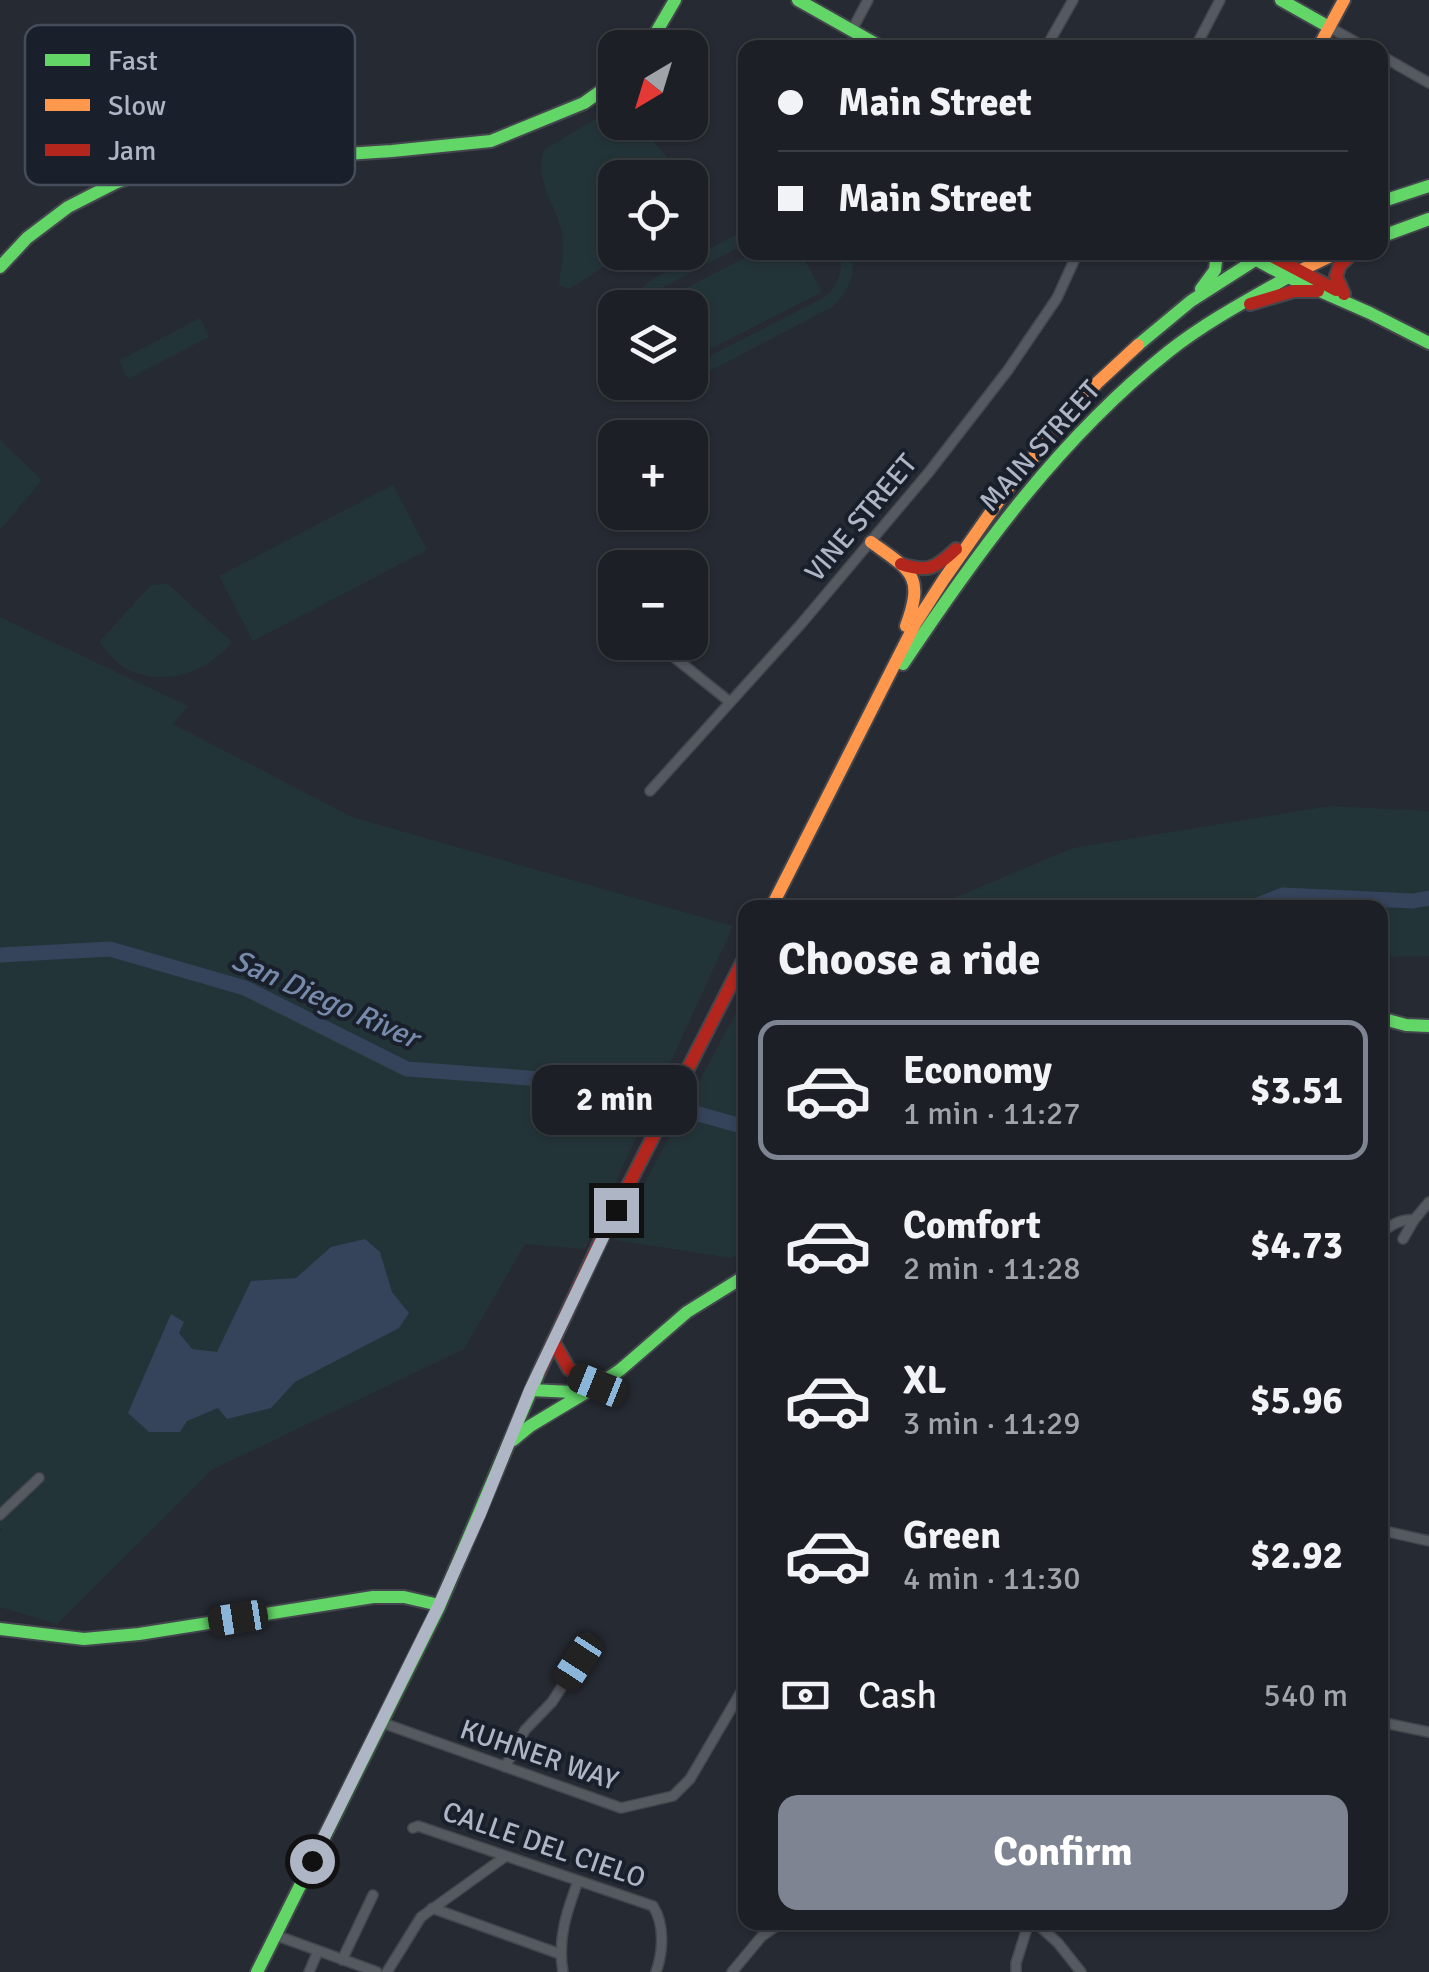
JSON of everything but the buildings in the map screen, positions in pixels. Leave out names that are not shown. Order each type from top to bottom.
[{"type":"main road","points":[[658,30],[675,0]]},
{"type":"main road","points":[[798,0],[869,40]]},
{"type":"main road","points":[[1281,0],[1329,26]]},
{"type":"main road","points":[[1322,40],[1344,0]]},
{"type":"main road","points":[[355,153],[491,141],[561,114],[598,93]]},
{"type":"main road","points":[[0,267],[27,238],[68,207],[111,185]]},
{"type":"main road","points":[[1388,199],[1429,186]]},
{"type":"main road","points":[[1388,234],[1429,219]]},
{"type":"main road","points":[[1191,301],[1215,270],[1217,260]]},
{"type":"main road","name":"MAIN STREET","points":[[774,900],[916,624],[1012,482],[1098,384],[1142,341],[1191,301],[1259,260]]},
{"type":"main road","points":[[1243,302],[1262,276],[1264,260]]},
{"type":"main road","points":[[1344,294],[1336,276],[1346,260]]},
{"type":"main road","points":[[1292,266],[1318,290],[1429,342]]},
{"type":"main road","points":[[1292,266],[1365,305],[1370,313]]},
{"type":"main road","name":"MAIN STREET","points":[[872,710],[961,576],[1025,492],[1089,423],[1169,352],[1292,266]]},
{"type":"main road","points":[[1243,302],[1258,303],[1294,291],[1318,290]]},
{"type":"main road","points":[[900,564],[916,569],[934,568],[978,528]]},
{"type":"main road","points":[[871,542],[900,564],[917,586],[872,710]]},
{"type":"main road","points":[[256,1972],[439,1605],[553,1341],[738,971]]},
{"type":"main road","points":[[1388,1020],[1429,1026]]},
{"type":"main road","points":[[509,1444],[530,1426],[612,1375],[683,1314],[738,1280]]},
{"type":"main road","points":[[553,1341],[568,1369],[594,1387]]},
{"type":"main road","points":[[530,1390],[563,1394],[594,1387]]},
{"type":"main road","points":[[0,1629],[84,1639],[373,1597],[439,1605]]},
{"type":"street","points":[[852,30],[868,0]]},
{"type":"street","points":[[1050,40],[1073,0]]},
{"type":"street","points":[[1200,40],[1220,0]]},
{"type":"street","points":[[1329,26],[1353,40]]},
{"type":"street","points":[[1388,60],[1429,83]]},
{"type":"street","name":"VINE STREET","points":[[650,791],[929,472],[1008,370],[1057,298],[1074,260]]},
{"type":"street","points":[[678,660],[730,702]]},
{"type":"street","points":[[1404,1239],[1429,1202]]},
{"type":"street","points":[[1388,1228],[1414,1220]]},
{"type":"street","points":[[0,1515],[38,1478]]},
{"type":"street","points":[[1388,1532],[1429,1540]]},
{"type":"street","points":[[505,1767],[525,1730],[552,1702],[578,1662],[587,1639]]},
{"type":"street","name":"KUHNER WAY","points":[[380,1722],[621,1808],[673,1796],[690,1779],[738,1697]]},
{"type":"street","points":[[1388,1724],[1429,1732]]},
{"type":"street","name":"CALLE DEL CIELO","points":[[412,1828],[418,1826],[653,1906],[659,1914],[662,1939],[656,1972]]},
{"type":"street","points":[[388,1972],[411,1930],[432,1908],[506,1856]]},
{"type":"street","points":[[563,1972],[560,1954],[564,1920],[578,1880]]},
{"type":"street","points":[[342,1960],[373,1895]]},
{"type":"street","points":[[432,1908],[560,1954]]},
{"type":"street","points":[[732,1972],[768,1930]]},
{"type":"street","points":[[1016,1972],[1029,1930]]},
{"type":"street","points":[[1042,1930],[1081,1972]]},
{"type":"street","points":[[275,1935],[377,1972]]},
{"type":"street","points":[[308,1972],[318,1951]]},
{"type":"shaded area","points":[[598,117],[598,140],[652,140],[669,160],[598,160],[599,270],[569,289],[559,285],[563,236],[544,184],[544,150]]},
{"type":"shaded area","points":[[738,234],[738,248],[708,264],[708,250]]},
{"type":"shaded area","points":[[740,260],[805,260],[822,292],[708,350],[708,290],[682,290]]},
{"type":"shaded area","points":[[841,260],[853,260],[850,283],[832,307],[708,372],[708,357],[825,297],[839,277]]},
{"type":"shaded area","points":[[670,270],[696,270],[658,290],[640,290]]},
{"type":"shaded area","points":[[200,318],[209,337],[128,379],[119,361]]},
{"type":"shaded area","points":[[0,440],[42,480],[0,530]]},
{"type":"shaded area","points":[[393,485],[427,550],[253,641],[219,576]]},
{"type":"shaded area","points":[[168,584],[232,642],[209,662],[181,675],[136,673],[119,664],[99,642],[151,585]]},
{"type":"shaded area","points":[[0,617],[188,706],[173,724],[352,817],[733,926],[585,1249],[525,1244],[464,1349],[212,1470],[57,1624],[0,1607]]},
{"type":"shaded area","points":[[1330,806],[1429,811],[1429,956],[1388,957],[1388,900],[950,900],[1073,848]]},
{"type":"shaded area","points":[[738,1009],[738,1254],[732,1258],[614,1240]]},
{"type":"water","points":[[365,1239],[380,1252],[392,1292],[409,1313],[399,1328],[295,1382],[271,1408],[227,1419],[218,1408],[187,1421],[180,1432],[149,1432],[128,1413],[171,1314],[184,1322],[179,1333],[192,1349],[217,1352],[251,1281],[296,1278],[331,1247]]},
{"type":"waterway","name":"San Diego River","points":[[1270,900],[1283,895],[1413,901],[1429,898]]},
{"type":"waterway","name":"San Diego River","points":[[0,955],[110,949],[245,988],[407,1069],[584,1082],[738,1125]]},
{"type":"traffic: fast","points":[[658,30],[675,0]]},
{"type":"traffic: fast","points":[[798,0],[869,40]]},
{"type":"traffic: fast","points":[[1281,0],[1329,27]]},
{"type":"traffic: fast","points":[[355,153],[491,141],[584,103],[598,93]]},
{"type":"traffic: fast","points":[[0,267],[27,238],[68,207],[111,185]]},
{"type":"traffic: fast","points":[[1388,199],[1429,186]]},
{"type":"traffic: fast","points":[[1388,234],[1429,219]]},
{"type":"traffic: fast","points":[[1201,289],[1215,270],[1216,260]]},
{"type":"traffic: fast","points":[[1138,345],[1191,301],[1255,260]]},
{"type":"traffic: fast","points":[[1257,260],[1288,277]]},
{"type":"traffic: fast","points":[[1288,277],[1291,260]]},
{"type":"traffic: fast","points":[[903,664],[992,538],[1092,421],[1183,341],[1297,272]]},
{"type":"traffic: fast","points":[[1288,277],[1429,343]]},
{"type":"traffic: fast","points":[[1388,1020],[1429,1026]]},
{"type":"traffic: fast","points":[[531,1390],[572,1392],[596,1386],[687,1312],[738,1280]]},
{"type":"traffic: fast","points":[[257,1972],[439,1607],[539,1372]]},
{"type":"traffic: fast","points":[[513,1440],[590,1390]]},
{"type":"traffic: fast","points":[[0,1629],[84,1639],[373,1597],[404,1597],[439,1605]]},
{"type":"traffic: slow","points":[[1322,40],[1344,0]]},
{"type":"traffic: slow","points":[[1299,271],[1322,260]]},
{"type":"traffic: slow","points":[[775,900],[915,624],[944,579],[1012,482],[1097,383],[1138,345]]},
{"type":"traffic: slow","points":[[871,542],[911,576],[914,595],[906,626]]},
{"type":"traffic: jam","points":[[1279,260],[1336,290]]},
{"type":"traffic: jam","points":[[1344,294],[1336,276],[1345,260]]},
{"type":"traffic: jam","points":[[1250,304],[1294,291],[1318,291]]},
{"type":"traffic: jam","points":[[901,564],[931,567],[956,549]]},
{"type":"traffic: jam","points":[[539,1372],[607,1227],[738,971]]},
{"type":"traffic: jam","points":[[553,1341],[569,1369],[597,1385]]},
{"type":"route","points":[[312,1861],[439,1605],[530,1390],[616,1210]]}]
